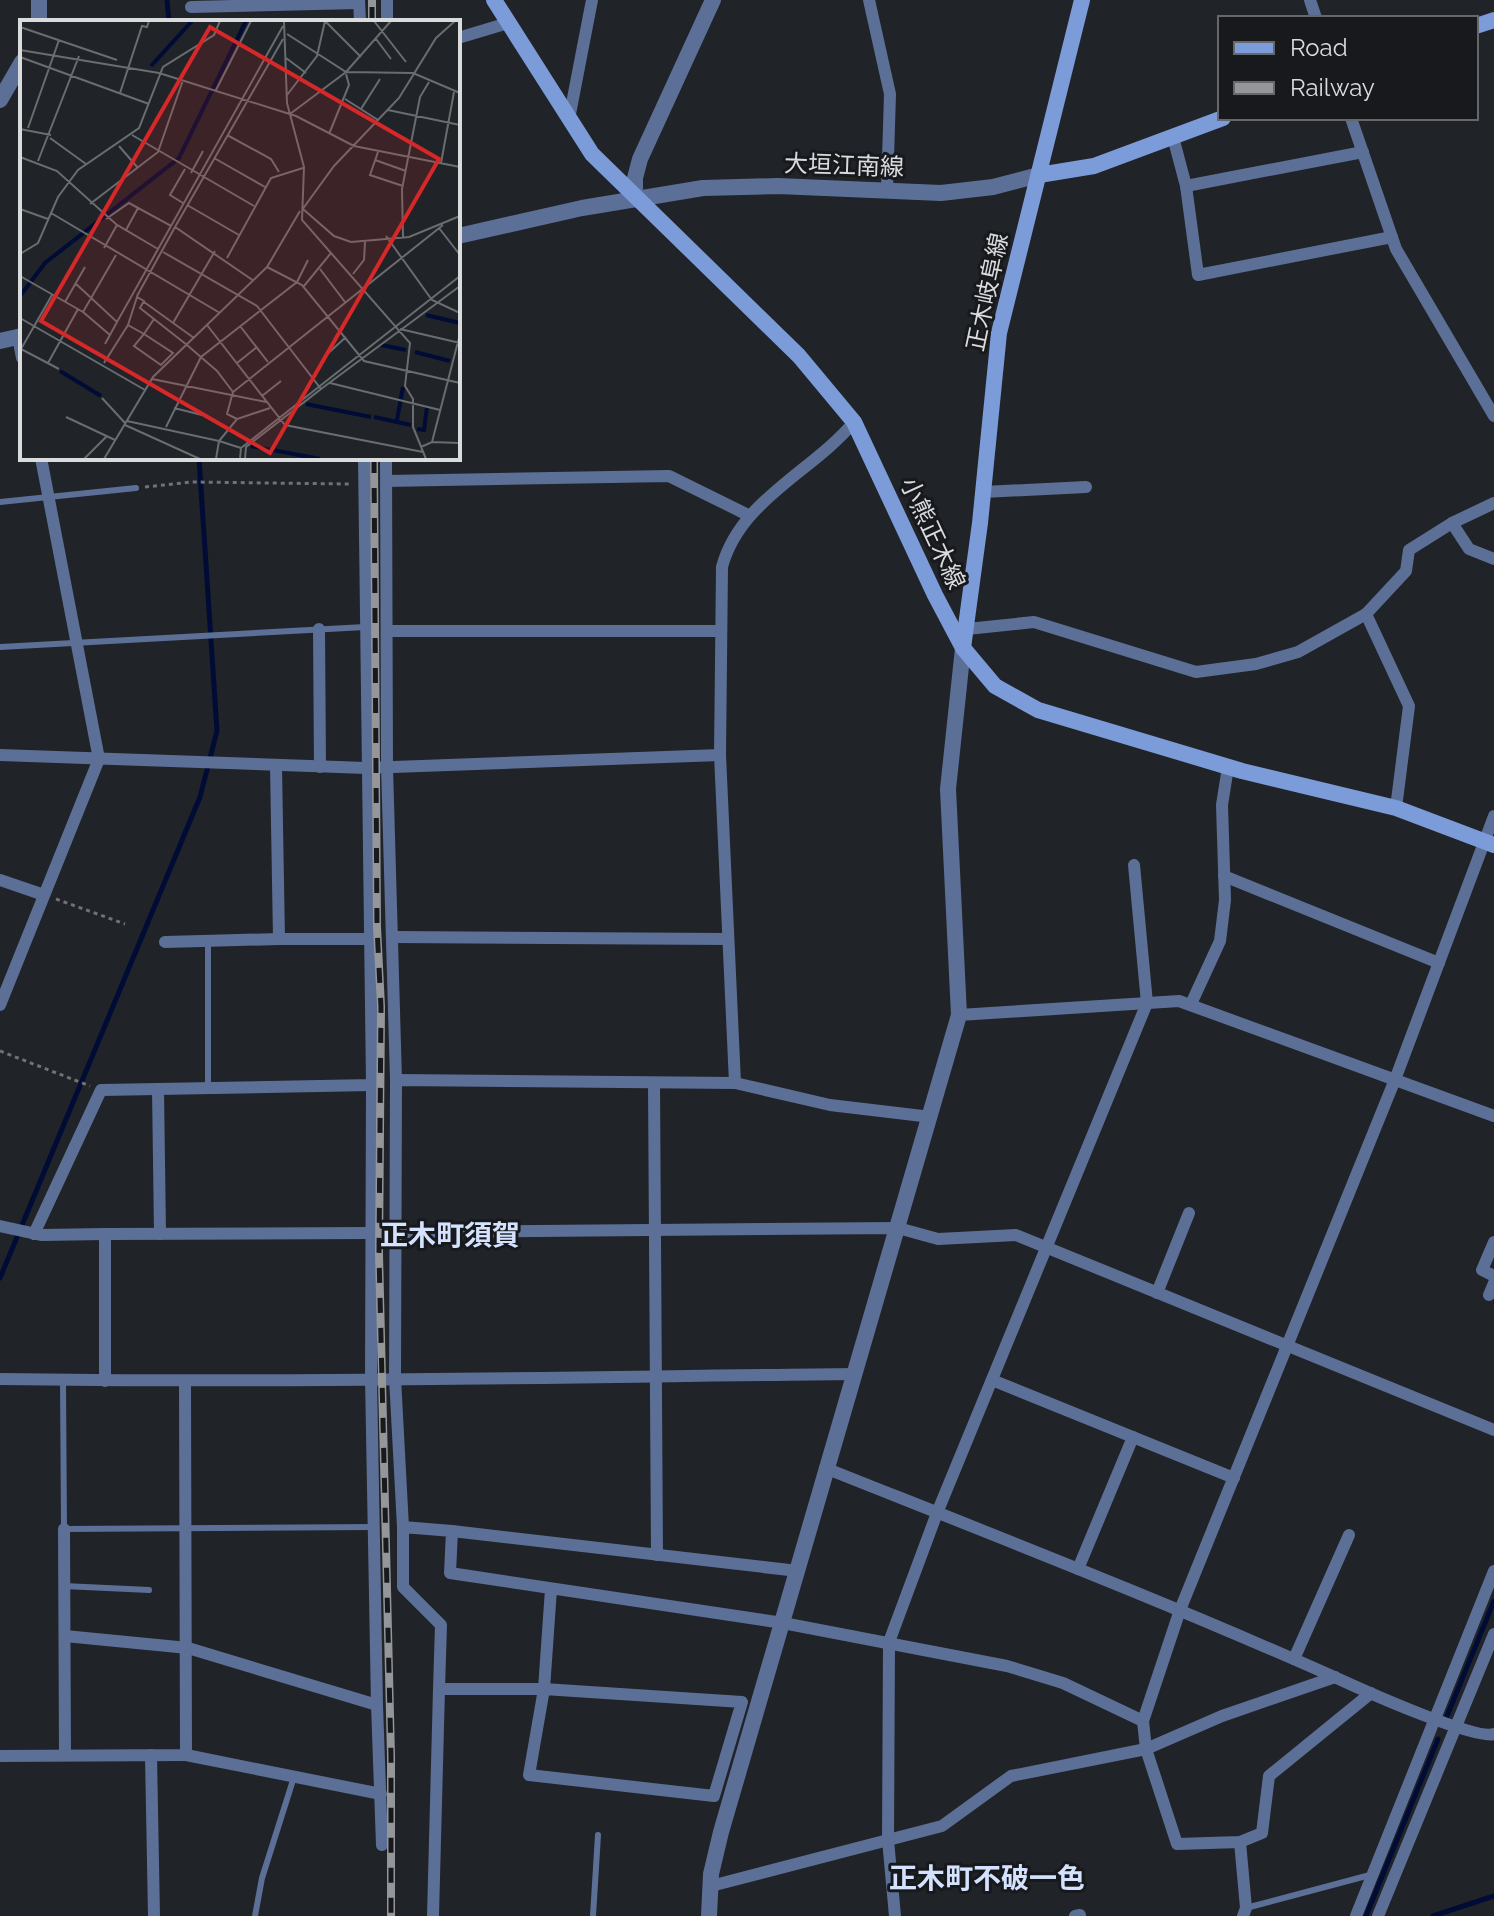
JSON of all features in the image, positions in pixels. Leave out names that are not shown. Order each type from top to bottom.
[{"type":"main road","name":"小熊正木線","points":[[494,0],[592,154],[799,356],[854,422],[963,648],[995,686],[1038,710],[1228,767],[1396,808],[1489,842]]},
{"type":"main road","name":"正木岐阜線","points":[[963,648],[999,333],[1082,0]]},
{"type":"main road","name":"大垣江南線","points":[[1039,175],[1094,166],[1218,120]]},
{"type":"street","points":[[569,122],[592,0]]},
{"type":"street","points":[[635,199],[635,178],[640,159],[713,0]]},
{"type":"street","points":[[869,0],[890,94],[887,190]]},
{"type":"street","points":[[190,3],[359,1]]},
{"type":"street","points":[[460,37],[508,23]]},
{"type":"street","points":[[0,100],[20,65]]},
{"type":"street","points":[[1352,120],[1392,237],[1494,416]]},
{"type":"street","points":[[1173,137],[1186,186],[1198,275],[1392,237]]},
{"type":"street","points":[[1186,186],[1363,152]]},
{"type":"street","name":"大垣江南線","points":[[460,236],[703,188],[941,193],[993,187],[1039,175]]},
{"type":"street","points":[[0,341],[20,336]]},
{"type":"street","points":[[735,1083],[720,755],[722,567],[726,550],[748,515],[854,422]]},
{"type":"street","points":[[0,1005],[99,759],[41,460]]},
{"type":"street","points":[[364,460],[372,1085],[371,1378],[382,1845]]},
{"type":"street","points":[[386,460],[387,767],[396,1080],[395,1378],[403,1587],[441,1625],[433,1916]]},
{"type":"street","points":[[386,481],[669,476],[748,515]]},
{"type":"street","points":[[983,492],[1086,487]]},
{"type":"street","points":[[967,629],[1034,622],[1196,672],[1256,664],[1298,652],[1366,614],[1406,571],[1409,550],[1452,523],[1494,503]]},
{"type":"street","points":[[1452,523],[1469,549],[1494,559]]},
{"type":"street","points":[[1366,614],[1409,706],[1396,808]]},
{"type":"street","points":[[319,629],[320,767]]},
{"type":"street","points":[[387,631],[721,631]]},
{"type":"street","points":[[709,1916],[721,1832],[959,1015],[948,789],[963,648]]},
{"type":"street","points":[[0,755],[366,768],[720,755]]},
{"type":"street","points":[[276,766],[279,939]]},
{"type":"street","points":[[1191,1004],[1220,941],[1224,876],[1222,805],[1228,767]]},
{"type":"street","points":[[1371,1693],[1269,1776],[1262,1833],[1240,1842],[1177,1844],[1146,1749],[1143,1721],[1180,1610],[1489,842],[1494,816]]},
{"type":"street","points":[[895,1916],[888,1840],[889,1642],[937,1513],[1147,1003],[1134,865]]},
{"type":"street","points":[[1224,876],[1439,963]]},
{"type":"street","points":[[0,880],[44,895]]},
{"type":"street","points":[[392,937],[728,939]]},
{"type":"street","points":[[165,942],[369,939]]},
{"type":"street","points":[[959,1015],[1179,1001],[1396,1077],[1494,1116]]},
{"type":"street","points":[[396,1080],[735,1083],[830,1105],[931,1117]]},
{"type":"street","points":[[654,1083],[657,1555]]},
{"type":"street","points":[[34,1234],[101,1090],[372,1085]]},
{"type":"street","points":[[158,1089],[160,1234]]},
{"type":"street","points":[[1157,1293],[1189,1213]]},
{"type":"street","points":[[0,1226],[34,1234],[372,1233]]},
{"type":"street","points":[[406,1232],[898,1228],[938,1239],[1016,1235],[1494,1430]]},
{"type":"street","points":[[105,1234],[105,1381]]},
{"type":"street","points":[[1494,1242],[1482,1270],[1494,1276]]},
{"type":"street","points":[[0,1379],[185,1382],[856,1374]]},
{"type":"street","points":[[992,1380],[1234,1478]]},
{"type":"street","points":[[185,1382],[188,1529],[186,1755]]},
{"type":"street","points":[[1078,1569],[1133,1437]]},
{"type":"street","points":[[825,1468],[1180,1610],[1456,1727],[1488,1736],[1494,1734]]},
{"type":"street","points":[[403,1527],[798,1571]]},
{"type":"street","points":[[64,1529],[65,1755]]},
{"type":"street","points":[[452,1531],[450,1573],[783,1623],[1007,1666],[1063,1683],[1143,1721]]},
{"type":"street","points":[[1294,1659],[1349,1535]]},
{"type":"street","points":[[1356,1916],[1494,1571]]},
{"type":"street","points":[[439,1689],[544,1689],[742,1702],[714,1796],[529,1775],[544,1689],[551,1589]]},
{"type":"street","points":[[1378,1916],[1494,1634]]},
{"type":"street","points":[[65,1636],[188,1648],[377,1705]]},
{"type":"street","points":[[711,1886],[942,1826],[1011,1776],[1146,1749],[1222,1716],[1335,1677]]},
{"type":"street","points":[[151,1755],[154,1916]]},
{"type":"street","points":[[0,1756],[186,1755],[381,1794]]},
{"type":"street","points":[[1240,1842],[1245,1912]]},
{"type":"lane","points":[[0,502],[136,488]]},
{"type":"lane","points":[[0,647],[365,627]]},
{"type":"lane","points":[[208,941],[208,1088]]},
{"type":"lane","points":[[63,1380],[64,1529],[373,1527]]},
{"type":"lane","points":[[64,1586],[149,1590]]},
{"type":"lane","points":[[255,1916],[262,1878],[294,1776]]},
{"type":"lane","points":[[593,1916],[598,1835]]},
{"type":"lane","points":[[1245,1912],[1372,1875]]},
{"type":"path","points":[[136,488],[192,482],[365,484]]},
{"type":"path","points":[[44,895],[125,924]]},
{"type":"path","points":[[0,1051],[101,1090]]},
{"type":"waterway","points":[[167,0],[169,20]]},
{"type":"waterway","points":[[0,1278],[200,797],[217,731],[199,460]]},
{"type":"waterway","points":[[1447,1716],[1494,1601]]},
{"type":"waterway","points":[[1366,1916],[1438,1739]]},
{"type":"waterway","points":[[1433,1916],[1494,1896]]},
{"type":"railway","points":[[372,0],[372,20]]},
{"type":"railway","points":[[374,460],[377,927],[381,1007],[379,1254],[391,1756],[391,1916]]},
{"type":"district","name":"正木町須賀","points":[[450,1235]]},
{"type":"district","name":"正木町不破一色","points":[[987,1878]]}]
